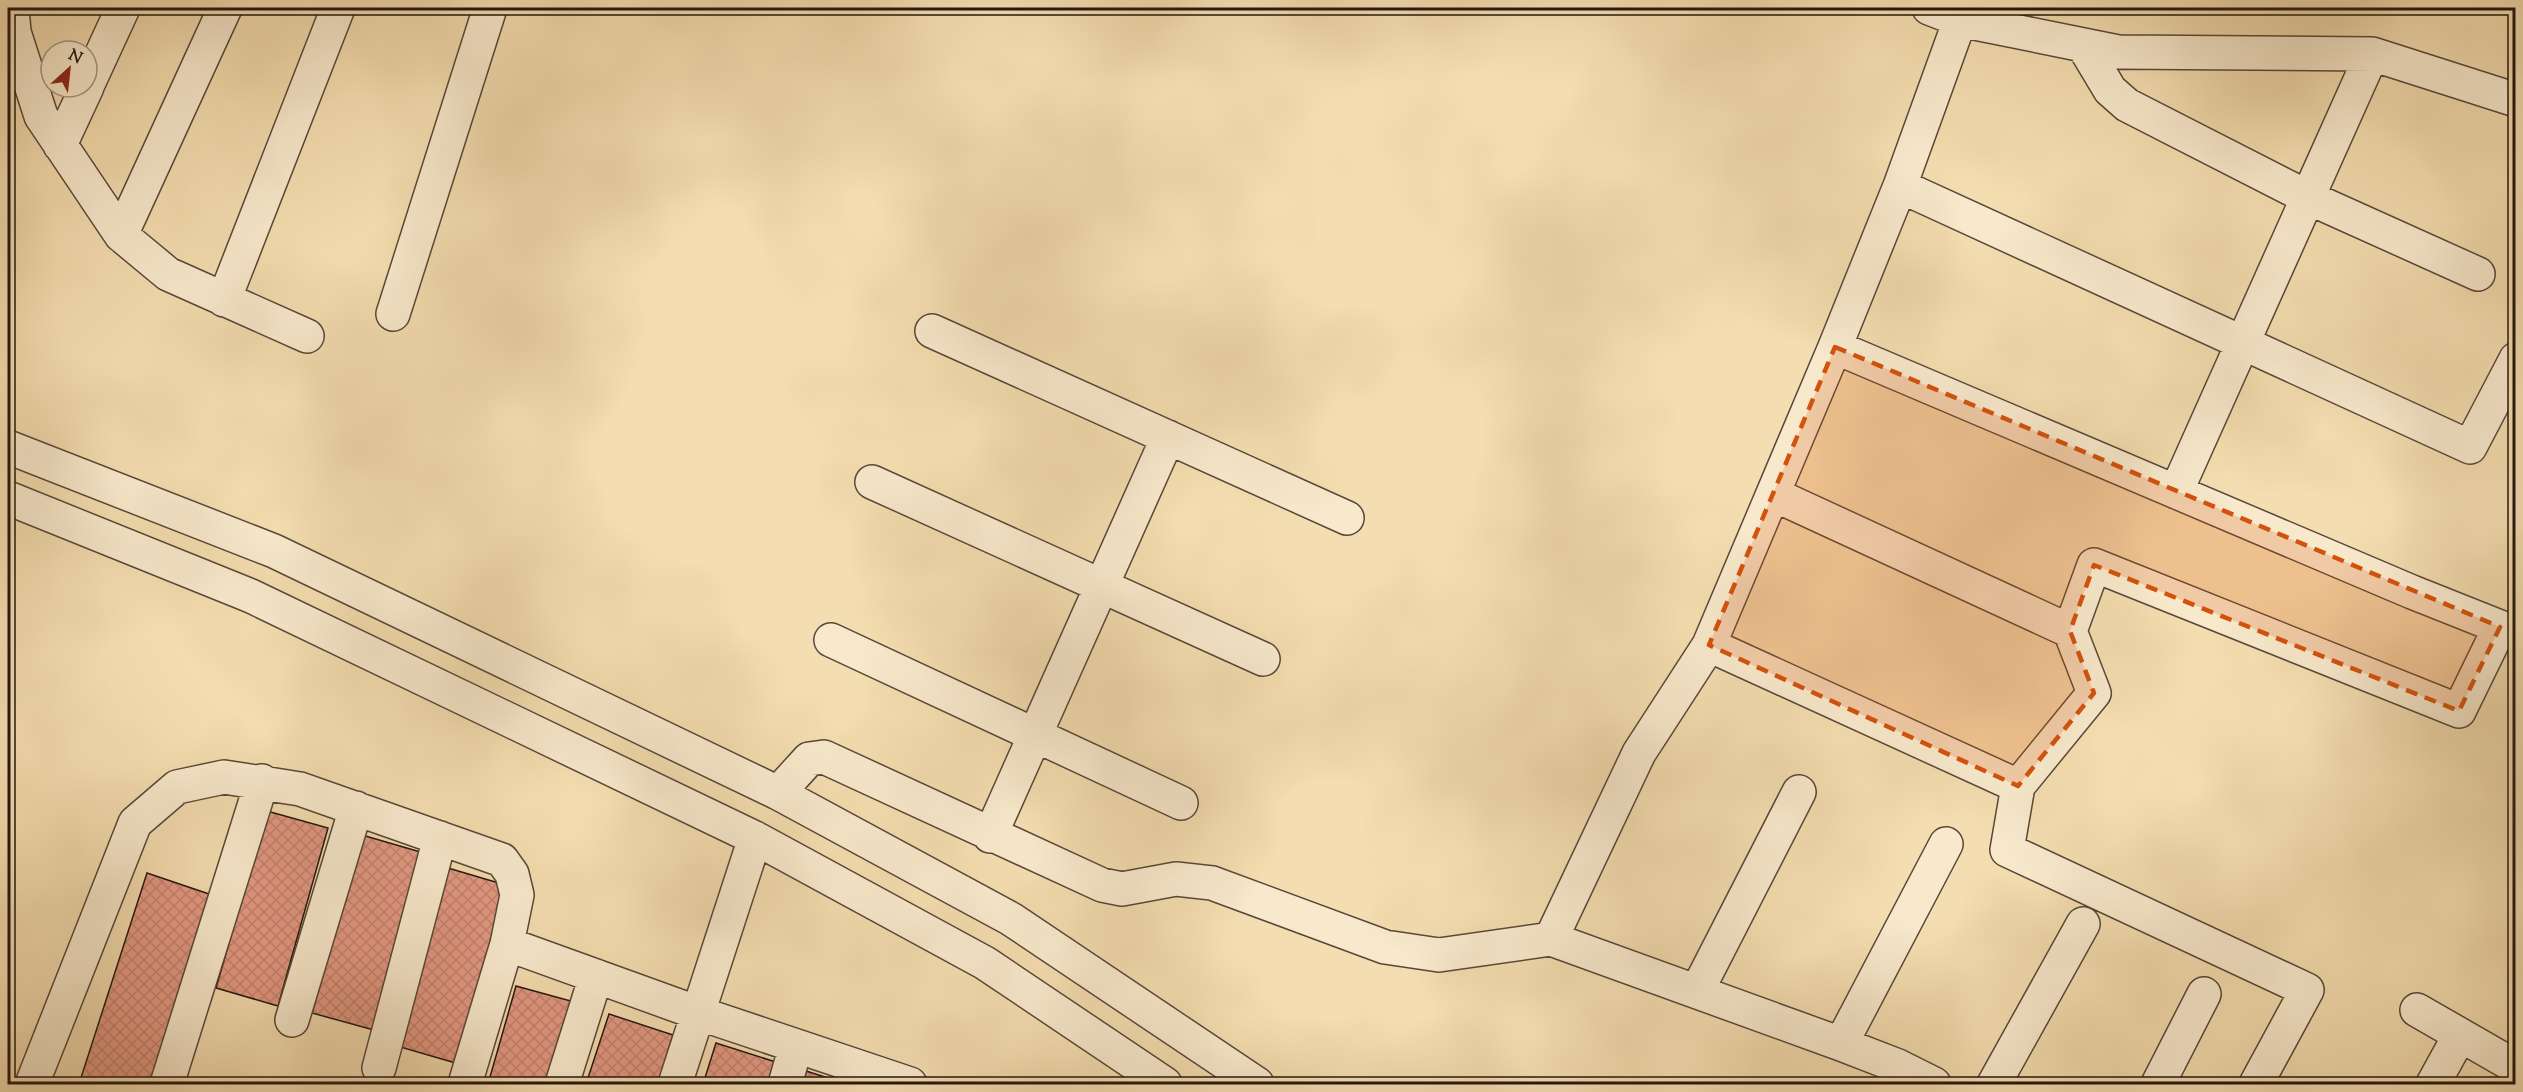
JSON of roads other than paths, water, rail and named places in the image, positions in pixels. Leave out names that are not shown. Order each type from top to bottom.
[{"type":"street","points":[[12,8],[14,32],[41,116],[121,235],[168,274],[307,336]]},
{"type":"street","points":[[99,61],[123,8]]},
{"type":"street","points":[[121,235],[225,8]]},
{"type":"street","points":[[224,300],[338,8]]},
{"type":"street","points":[[393,314],[490,8]]},
{"type":"street","points":[[1929,8],[1960,20],[2118,52],[2372,54],[2516,100]]},
{"type":"street","points":[[1551,939],[1639,753],[1710,645],[1900,186],[1960,20]]},
{"type":"street","points":[[2083,45],[2110,90],[2127,105],[2307,197],[2478,274]]},
{"type":"street","points":[[2176,492],[2372,54]]},
{"type":"street","points":[[60,145],[81,99]]},
{"type":"street","points":[[1900,186],[2470,447],[2516,359]]},
{"type":"street","points":[[932,331],[1347,518]]},
{"type":"street","points":[[1835,347],[2500,627],[2459,711],[2094,565],[2070,631],[2094,693],[2018,786],[2007,850],[2307,990],[2256,1084]]},
{"type":"street","points":[[990,836],[1167,437]]},
{"type":"street","points":[[8,447],[274,550],[778,793],[1011,919],[1257,1084]]},
{"type":"street","points":[[872,482],[1263,659]]},
{"type":"street","points":[[1773,494],[2070,631]]},
{"type":"street","points":[[8,498],[251,596],[755,838],[985,963],[1152,1082]]},
{"type":"street","points":[[831,640],[1181,803]]},
{"type":"street","points":[[1710,645],[2018,786]]},
{"type":"street","points":[[778,793],[808,759],[824,757],[854,769],[990,836],[1102,885],[1122,889],[1176,879],[1212,883],[1385,947],[1439,955],[1551,939],[1841,1044],[1898,1066],[1934,1084]]},
{"type":"street","points":[[32,1084],[135,823],[177,787],[224,777],[262,781],[300,789],[502,860],[512,874],[517,895],[507,944],[465,1084]]},
{"type":"street","points":[[167,1084],[262,781]]},
{"type":"street","points":[[1697,991],[1799,792]]},
{"type":"street","points":[[292,1020],[356,808]]},
{"type":"street","points":[[380,1068],[440,838]]},
{"type":"street","points":[[675,1084],[755,838]]},
{"type":"street","points":[[1841,1044],[1946,844]]},
{"type":"street","points":[[1994,1084],[2083,924]]},
{"type":"street","points":[[507,944],[898,1083]]},
{"type":"street","points":[[562,1084],[596,976]]},
{"type":"street","points":[[2158,1084],[2204,994]]},
{"type":"street","points":[[2417,1010],[2516,1067]]},
{"type":"street","points":[[2433,1084],[2460,1035]]},
{"type":"street","points":[[785,1084],[796,1046]]}]
